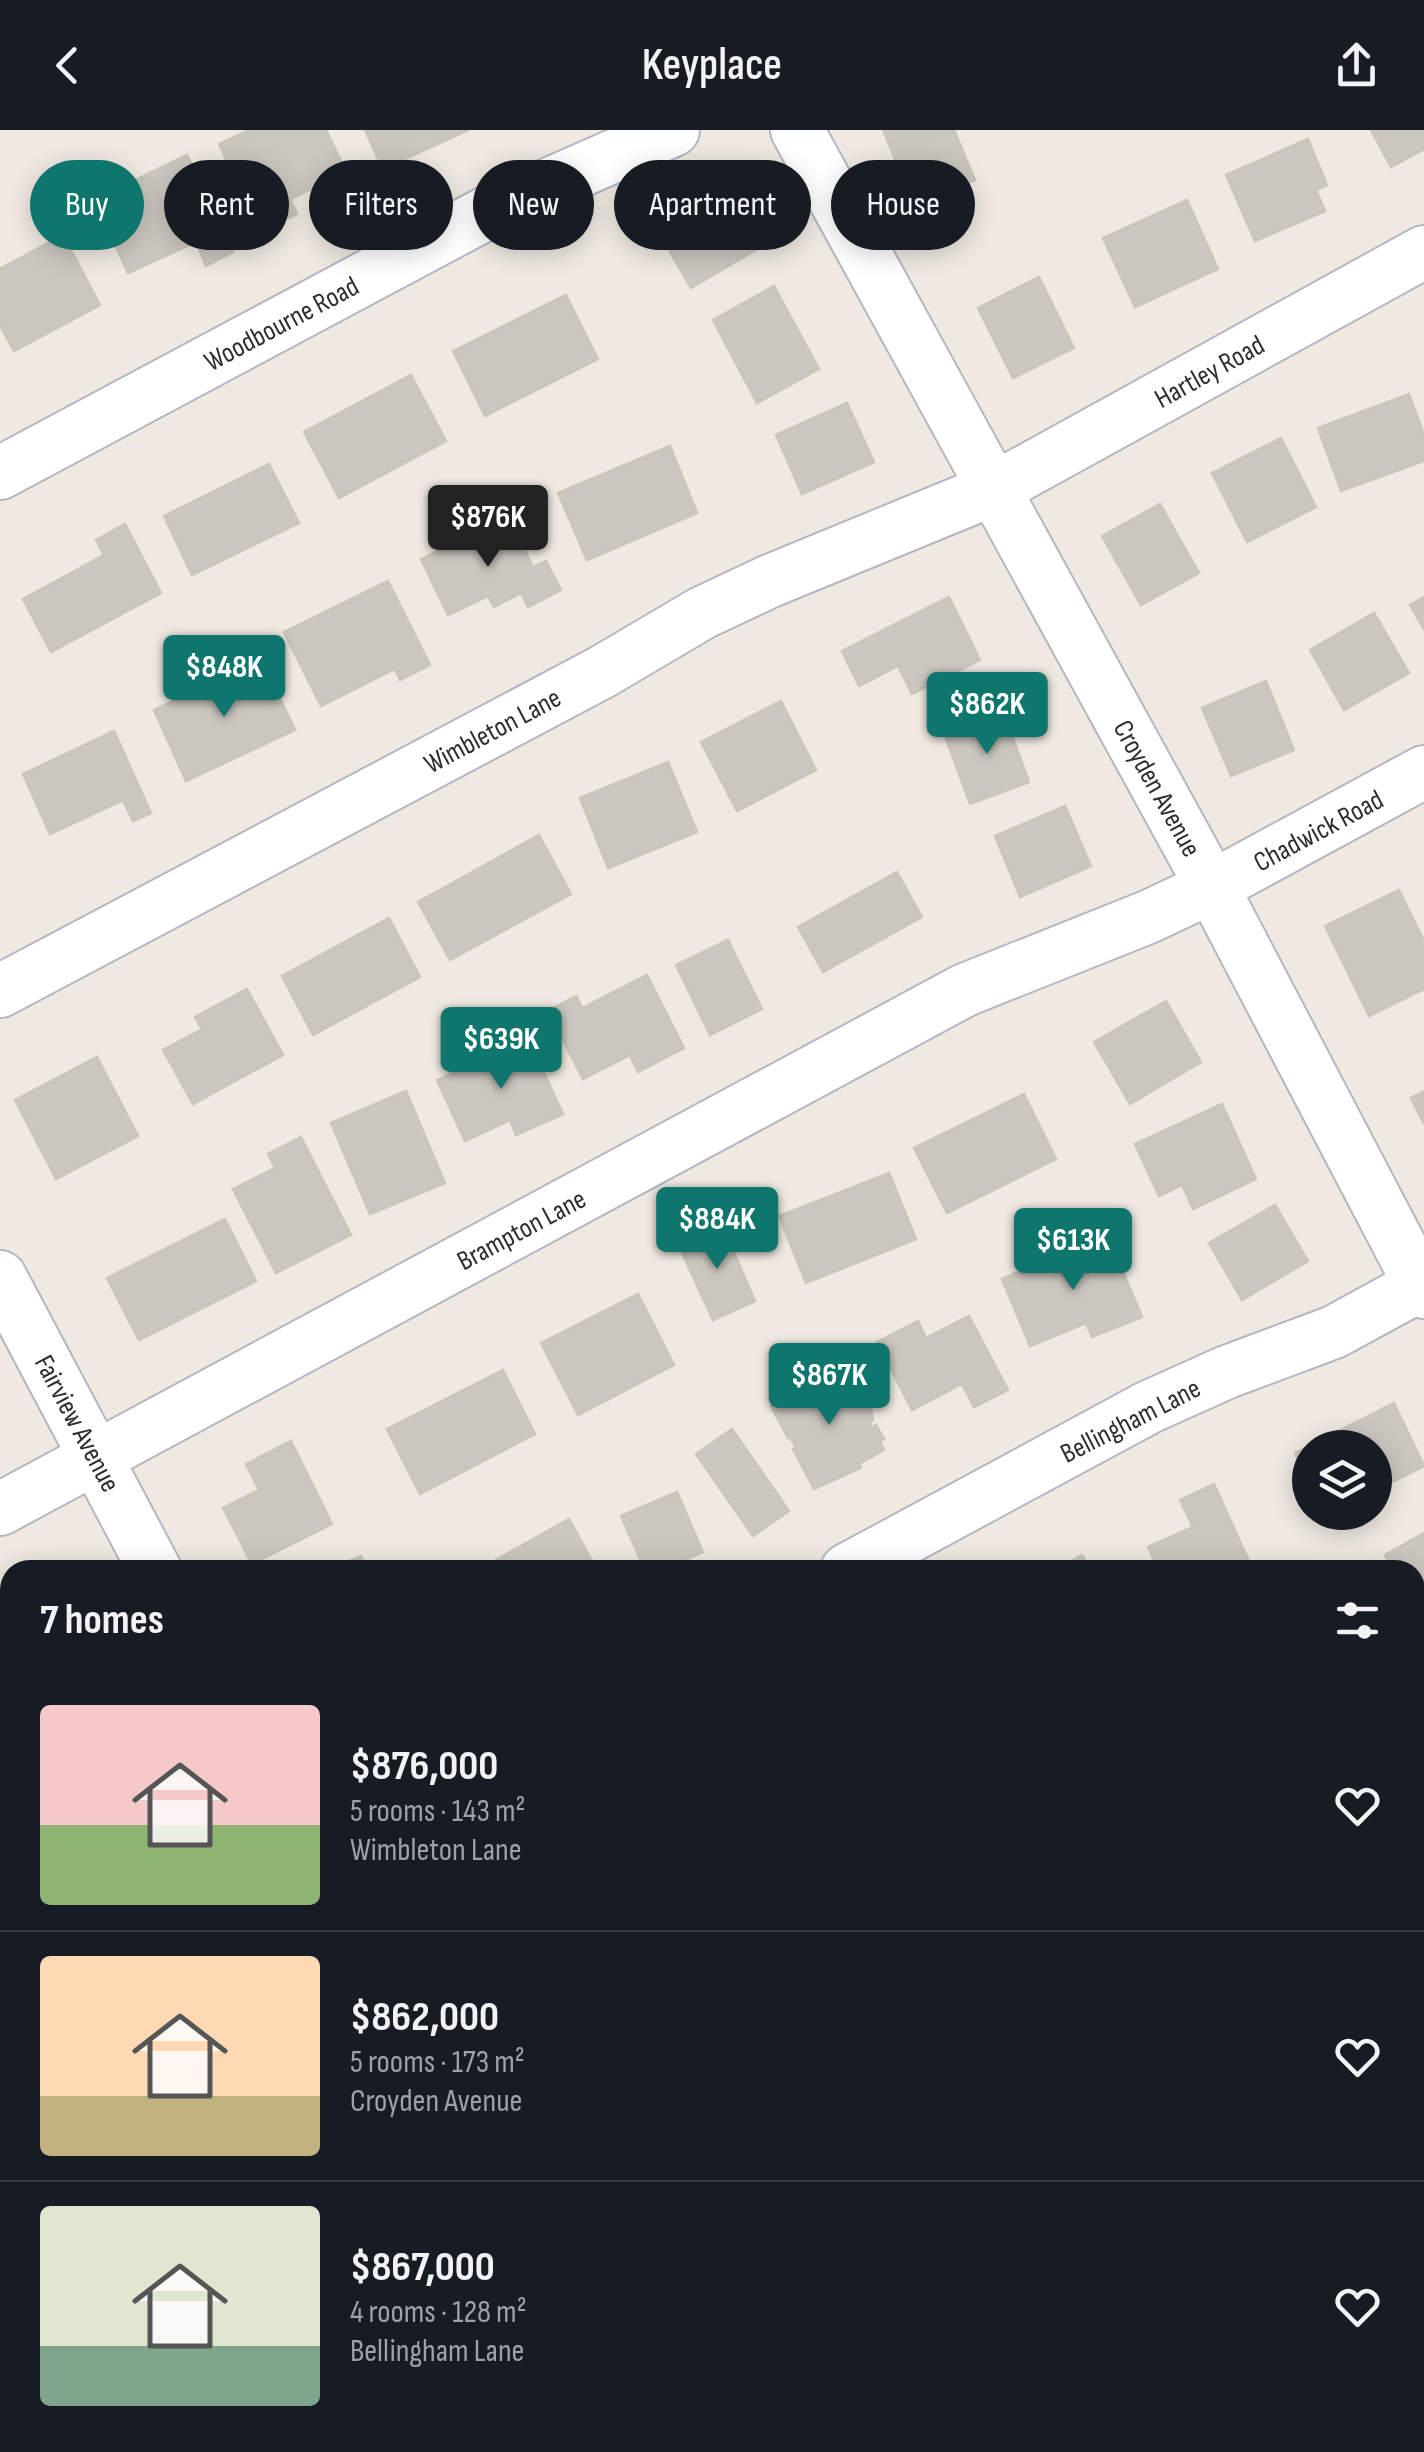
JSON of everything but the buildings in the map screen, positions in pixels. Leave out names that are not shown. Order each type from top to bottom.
[{"type":"street","name":"Woodbourne Road","points":[[0,474],[500,206],[673,130]]},
{"type":"street","name":"Croyden Avenue","points":[[797,130],[1212,887],[1423,1287]]},
{"type":"street","name":"Hartley Road","points":[[994,489],[1424,252]]},
{"type":"street","name":"Wimbleton Lane","points":[[0,991],[602,672],[702,614],[770,581],[994,489]]},
{"type":"street","name":"Chadwick Road","points":[[1212,887],[1424,772]]},
{"type":"street","name":"Brampton Lane","points":[[0,1509],[965,990],[1148,917],[1212,887]]},
{"type":"street","name":"Fairview Avenue","points":[[0,1277],[151,1560]]},
{"type":"street","name":"Bellingham Lane","points":[[866,1560],[1149,1407],[1227,1372],[1334,1332],[1423,1287]]}]
